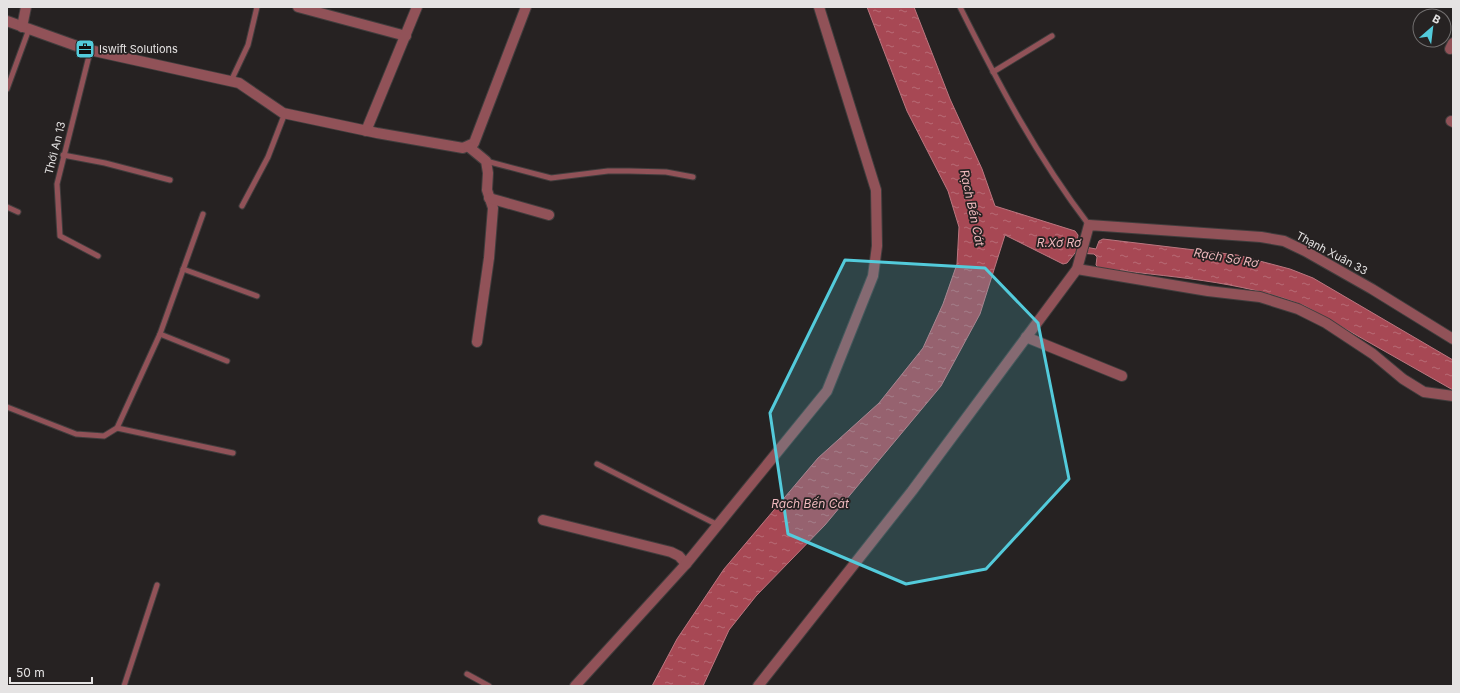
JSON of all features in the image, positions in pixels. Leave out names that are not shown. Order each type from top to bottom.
[{"type":"street","points":[[26,7],[26,28]]},
{"type":"street","points":[[298,7],[406,36]]},
{"type":"street","points":[[366,131],[418,7]]},
{"type":"street","points":[[7,21],[85,49],[239,84],[286,113],[366,131],[463,148],[474,143],[526,7]]},
{"type":"street","points":[[575,686],[686,564],[831,386],[873,276],[876,262],[876,190],[819,7]]},
{"type":"street","points":[[468,147],[486,161],[488,173],[487,190],[493,208],[490,250],[477,342]]},
{"type":"street","points":[[490,198],[549,215]]},
{"type":"street","points":[[758,686],[912,491],[1078,266],[1089,227]]},
{"type":"street","name":"Thạnh Xuân 33","points":[[1089,227],[1240,235],[1284,241],[1305,251],[1372,289],[1453,339]]},
{"type":"street","points":[[1078,266],[1208,291],[1260,297],[1298,309],[1326,323],[1355,342],[1424,392],[1453,396]]},
{"type":"street","points":[[1026,337],[1122,376]]},
{"type":"street","points":[[544,520],[671,552],[679,556],[686,564]]},
{"type":"lane","points":[[231,82],[248,45],[257,7]]},
{"type":"lane","points":[[960,7],[993,72],[1037,150],[1089,227]]},
{"type":"lane","points":[[7,89],[26,28]]},
{"type":"lane","points":[[993,72],[1052,36]]},
{"type":"lane","name":"Thới An 13","points":[[85,49],[90,56],[63,155],[57,184],[60,236],[98,256]]},
{"type":"lane","points":[[242,206],[268,157],[286,113]]},
{"type":"lane","points":[[63,155],[105,163],[170,180]]},
{"type":"lane","points":[[486,161],[551,178],[588,173],[622,171],[666,172],[693,177]]},
{"type":"lane","points":[[7,207],[18,212]]},
{"type":"lane","points":[[7,407],[76,434],[104,436],[117,428],[160,334],[203,214]]},
{"type":"lane","points":[[183,269],[257,296]]},
{"type":"lane","points":[[160,334],[227,360]]},
{"type":"lane","points":[[117,428],[233,453]]},
{"type":"lane","points":[[597,464],[718,525]]},
{"type":"lane","points":[[124,686],[157,585]]},
{"type":"lane","points":[[466,674],[489,686]]},
{"type":"highlighted area","points":[[845,260],[985,268],[1038,323],[1069,479],[986,569],[906,584],[788,534],[770,413]]},
{"type":"water","name":"Rạch Bến Cát","points":[[867,7],[914,7],[950,99],[982,169],[995,206],[1075,231],[1078,235],[1077,242],[1080,246],[1096,249],[1099,241],[1103,239],[1237,255],[1290,269],[1313,278],[1453,360],[1453,390],[1305,306],[1280,297],[1229,285],[1099,268],[1096,265],[1097,257],[1094,254],[1075,253],[1067,263],[1063,264],[1005,235],[980,314],[941,386],[825,525],[756,596],[729,630],[703,686],[652,686],[677,639],[724,569],[818,458],[879,403],[923,348],[943,304],[957,264],[959,227],[948,191],[907,111]]},
{"type":"place","name":"Iswift Solutions","points":[[85,49]]},
{"type":"water label","name":"R.Xơ Rơ","points":[[1059,243]]},
{"type":"water label","name":"Rạch Sơ Rơ","points":[[1226,258]]}]
